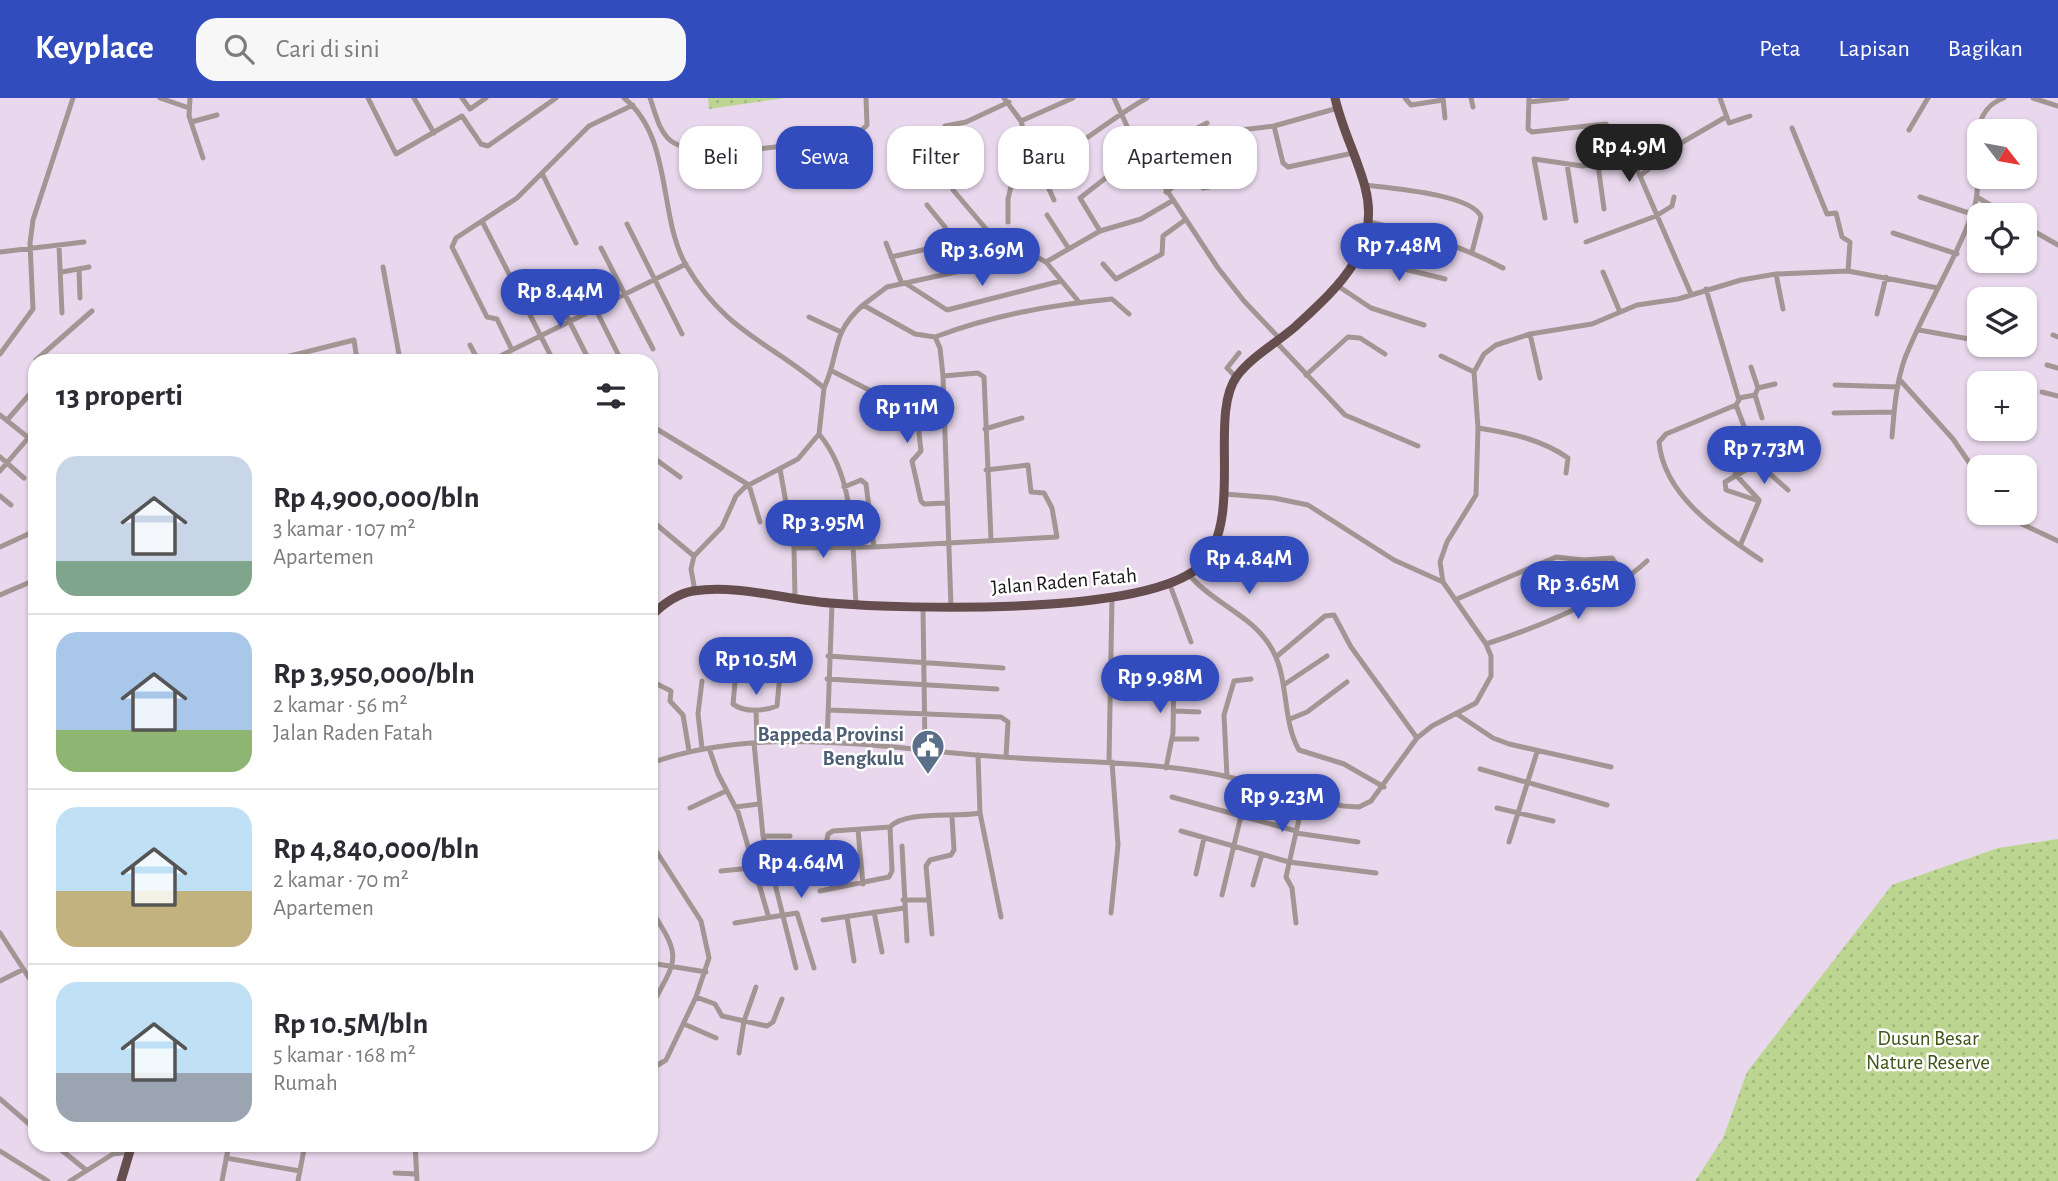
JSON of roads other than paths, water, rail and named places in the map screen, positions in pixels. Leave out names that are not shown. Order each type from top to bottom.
[{"type":"highway","points":[[1236,377],[1338,286],[1359,258],[1369,222],[1364,185],[1336,103]]},
{"type":"highway","name":"Jalan Raden Fatah","points":[[658,610],[674,597],[695,591],[726,590],[832,604],[951,607],[1112,597],[1170,585],[1189,576],[1207,559],[1218,530],[1224,494],[1228,402],[1236,377]]},
{"type":"highway","points":[[121,1181],[130,1152]]},
{"type":"street","points":[[0,354],[33,309],[30,250],[33,220],[73,98]]},
{"type":"street","points":[[160,98],[189,108]]},
{"type":"street","points":[[190,98],[191,122],[203,158]]},
{"type":"street","points":[[368,98],[396,153],[462,116],[486,98]]},
{"type":"street","points":[[414,98],[434,133]]},
{"type":"street","points":[[462,98],[470,109]]},
{"type":"street","points":[[462,116],[485,147],[549,106],[556,98]]},
{"type":"street","points":[[624,98],[633,105],[659,158],[672,228],[686,264],[733,325],[824,388]]},
{"type":"street","points":[[650,98],[662,130],[673,143],[714,150],[781,146],[858,135],[867,125],[866,98]]},
{"type":"street","points":[[1021,121],[1073,98]]},
{"type":"street","points":[[1114,98],[1119,114],[1185,220],[1244,301],[1306,375],[1348,417],[1418,446]]},
{"type":"street","points":[[1089,138],[1119,114],[1147,98]]},
{"type":"street","points":[[1405,98],[1411,105],[1443,99],[1445,118]]},
{"type":"street","points":[[1471,98],[1473,107]]},
{"type":"street","points":[[1567,98],[1529,100],[1527,125],[1532,132],[1606,124],[1633,161],[1691,295]]},
{"type":"street","points":[[1720,98],[1724,118],[1730,123],[1750,116]]},
{"type":"street","points":[[1909,130],[1928,98]]},
{"type":"street","points":[[1976,203],[1979,121],[1991,100],[2004,98]]},
{"type":"street","points":[[2033,98],[2058,106]]},
{"type":"street","points":[[945,126],[966,122],[1007,100],[1022,126]]},
{"type":"street","points":[[1257,128],[1274,126],[1336,103]]},
{"type":"street","points":[[512,350],[497,319],[487,317],[452,247],[456,238],[483,223],[517,198],[589,126],[633,105]]},
{"type":"street","points":[[191,122],[217,115]]},
{"type":"street","points":[[1640,176],[1681,143],[1724,118]]},
{"type":"street","points":[[1202,126],[1208,123]]},
{"type":"street","points":[[1274,126],[1283,163],[1288,167],[1353,153]]},
{"type":"street","points":[[1792,128],[1827,214],[1836,213],[1842,237],[1850,242],[1848,271]]},
{"type":"street","points":[[1545,218],[1534,159],[1598,165],[1633,161]]},
{"type":"street","points":[[1567,164],[1576,221]]},
{"type":"street","points":[[1598,165],[1604,209]]},
{"type":"street","points":[[542,173],[576,243]]},
{"type":"street","points":[[1100,231],[1080,198],[1103,180]]},
{"type":"street","points":[[1364,185],[1426,192],[1475,208],[1481,217],[1472,252]]},
{"type":"street","points":[[1008,222],[1010,189]]},
{"type":"street","points":[[1049,189],[1054,200]]},
{"type":"street","points":[[1166,192],[1170,189]]},
{"type":"street","points":[[953,190],[978,221],[995,234],[1046,262],[1079,302]]},
{"type":"street","points":[[1586,242],[1656,216],[1672,206],[1674,197]]},
{"type":"street","points":[[1920,197],[1967,212]]},
{"type":"street","points":[[1978,197],[1988,203]]},
{"type":"street","points":[[1046,262],[1100,231],[1141,219],[1172,201]]},
{"type":"street","points":[[927,205],[945,227],[948,244]]},
{"type":"street","points":[[1046,215],[1069,249]]},
{"type":"street","points":[[1103,264],[1116,279],[1148,263],[1162,254],[1163,236],[1185,220]]},
{"type":"street","points":[[1369,222],[1416,232],[1472,252],[1503,268]]},
{"type":"street","points":[[483,223],[549,354]]},
{"type":"street","points":[[626,224],[682,334]]},
{"type":"street","points":[[1892,437],[1899,379],[1967,227]]},
{"type":"street","points":[[1893,233],[1957,254]]},
{"type":"street","points":[[2037,233],[2058,245]]},
{"type":"street","points":[[891,257],[995,234]]},
{"type":"street","points":[[0,252],[84,242]]},
{"type":"street","points":[[886,243],[903,284],[947,310],[1061,281]]},
{"type":"street","points":[[59,246],[62,313]]},
{"type":"street","points":[[601,248],[653,349]]},
{"type":"street","points":[[695,591],[691,569],[694,556],[718,533],[733,500],[749,485],[780,470],[804,454],[819,434],[824,388],[832,371],[834,348],[841,331],[863,305],[882,288],[1034,255]]},
{"type":"street","points":[[1359,258],[1445,279]]},
{"type":"street","points":[[504,354],[572,323],[686,264]]},
{"type":"street","points":[[62,272],[89,267]]},
{"type":"street","points":[[383,267],[399,354]]},
{"type":"street","points":[[79,269],[80,298]]},
{"type":"street","points":[[1443,582],[1440,562],[1443,551],[1476,495],[1478,428],[1475,372],[1480,358],[1489,350],[1530,334],[1592,324],[1637,305],[1776,274],[1848,271],[1938,288]]},
{"type":"street","points":[[1603,272],[1620,312]]},
{"type":"street","points":[[578,274],[618,354]]},
{"type":"street","points":[[1776,274],[1783,309]]},
{"type":"street","points":[[1877,314],[1886,277]]},
{"type":"street","points":[[1338,286],[1371,308],[1424,325]]},
{"type":"street","points":[[552,287],[586,354]]},
{"type":"street","points":[[1706,289],[1739,398],[1736,405],[1758,463],[1788,490]]},
{"type":"street","points":[[863,305],[915,334],[935,337],[993,318],[1079,302],[1112,299],[1129,314]]},
{"type":"street","points":[[43,354],[92,311]]},
{"type":"street","points":[[808,317],[841,331]]},
{"type":"street","points":[[1919,330],[1967,339]]},
{"type":"street","points":[[1530,334],[1540,378]]},
{"type":"street","points":[[935,337],[940,348],[943,376],[951,607]]},
{"type":"street","points":[[1306,375],[1348,337],[1360,338],[1385,354]]},
{"type":"street","points":[[298,354],[354,340],[356,354]]},
{"type":"street","points":[[470,345],[475,354]]},
{"type":"street","points":[[1236,377],[1227,368],[1239,353]]},
{"type":"street","points":[[1441,356],[1475,372]]},
{"type":"street","points":[[2047,365],[2058,368]]},
{"type":"street","points":[[1751,367],[1762,418]]},
{"type":"street","points":[[832,371],[906,409],[914,417],[921,451],[912,461],[921,501],[924,504],[947,503]]},
{"type":"street","points":[[943,376],[978,373],[984,377],[991,539]]},
{"type":"street","points":[[1899,379],[1953,439],[1967,459]]},
{"type":"street","points":[[1739,398],[1775,384]]},
{"type":"street","points":[[1835,385],[1898,387]]},
{"type":"street","points":[[2042,392],[2058,397]]},
{"type":"street","points":[[8,419],[28,396]]},
{"type":"street","points":[[1736,405],[1666,433],[1659,442],[1667,469],[1692,506],[1709,523],[1761,560]]},
{"type":"street","points":[[1834,413],[1894,412]]},
{"type":"street","points":[[0,415],[28,436]]},
{"type":"street","points":[[985,429],[1022,418]]},
{"type":"street","points":[[1478,428],[1523,436],[1556,451],[1568,458],[1566,473]]},
{"type":"street","points":[[658,430],[749,485],[760,522]]},
{"type":"street","points":[[819,434],[830,448],[844,487],[856,604]]},
{"type":"street","points":[[0,471],[28,438]]},
{"type":"street","points":[[0,457],[24,478]]},
{"type":"street","points":[[658,461],[680,477]]},
{"type":"street","points":[[1758,463],[1735,474],[1726,482],[1726,490],[1759,501]]},
{"type":"street","points":[[793,548],[874,547],[1057,537],[1048,498],[1044,493],[1031,492],[1028,465],[986,470]]},
{"type":"street","points":[[780,470],[793,548],[795,599]]},
{"type":"street","points":[[1735,474],[1759,501]]},
{"type":"street","points":[[844,487],[861,480],[866,484],[874,547]]},
{"type":"street","points":[[658,761],[705,748],[755,743],[827,743],[1006,757],[1111,761],[1227,777],[1304,797],[1359,807],[1371,801],[1384,787],[1417,738],[1432,726],[1476,702],[1486,688],[1492,669],[1486,644],[1443,582],[1394,560],[1308,505],[1274,498],[1224,494]]},
{"type":"street","points":[[0,496],[11,505]]},
{"type":"street","points":[[1740,546],[1759,501]]},
{"type":"street","points":[[2024,525],[2058,541]]},
{"type":"street","points":[[658,526],[694,556]]},
{"type":"street","points":[[0,547],[28,534]]},
{"type":"street","points":[[1207,559],[1252,583],[1273,550]]},
{"type":"street","points":[[1457,599],[1556,557],[1584,560],[1612,558],[1628,580]]},
{"type":"street","points":[[1486,644],[1546,622],[1628,580],[1647,561]]},
{"type":"street","points":[[1189,576],[1214,600],[1258,628],[1276,657],[1285,684],[1290,719],[1299,750],[1344,764],[1384,787]]},
{"type":"street","points":[[0,595],[28,583]]},
{"type":"street","points":[[1170,585],[1191,642]]},
{"type":"street","points":[[1111,913],[1118,845],[1111,780],[1112,597]]},
{"type":"street","points":[[827,743],[827,679],[832,604]]},
{"type":"street","points":[[923,607],[927,714],[925,749]]},
{"type":"street","points":[[1276,657],[1325,616],[1334,615],[1351,647],[1417,738]]},
{"type":"street","points":[[828,656],[1003,668]]},
{"type":"street","points":[[1285,684],[1327,656]]},
{"type":"street","points":[[737,661],[733,704],[740,709],[756,710],[777,706],[781,663]]},
{"type":"street","points":[[1166,768],[1172,739],[1174,666]]},
{"type":"street","points":[[736,671],[780,675]]},
{"type":"street","points":[[827,679],[924,682],[997,689]]},
{"type":"street","points":[[1227,777],[1226,705],[1235,679],[1251,679]]},
{"type":"street","points":[[702,681],[698,714],[705,748],[735,807],[751,867],[768,915]]},
{"type":"street","points":[[1290,719],[1307,712],[1346,682]]},
{"type":"street","points":[[658,684],[671,691],[670,701],[683,715],[689,751]]},
{"type":"street","points":[[1174,688],[1200,689]]},
{"type":"street","points":[[756,710],[755,743],[763,836],[785,914],[788,942],[796,968]]},
{"type":"street","points":[[829,710],[1004,718],[1008,722],[1006,757]]},
{"type":"street","points":[[1173,711],[1199,712]]},
{"type":"street","points":[[1457,714],[1493,738],[1537,752],[1611,766]]},
{"type":"street","points":[[1172,739],[1198,739]]},
{"type":"street","points":[[1509,842],[1537,752]]},
{"type":"street","points":[[978,755],[980,813],[1001,917]]},
{"type":"street","points":[[1480,769],[1607,805]]},
{"type":"street","points":[[690,808],[726,791]]},
{"type":"street","points":[[1172,797],[1296,832],[1358,842]]},
{"type":"street","points":[[1296,923],[1292,888],[1286,877],[1304,797]]},
{"type":"street","points":[[735,807],[759,804]]},
{"type":"street","points":[[1497,808],[1553,821]]},
{"type":"street","points":[[832,888],[826,837],[833,831],[890,827],[902,817],[952,817],[980,813]]},
{"type":"street","points":[[1222,895],[1241,816]]},
{"type":"street","points":[[932,934],[927,863],[932,859],[951,855],[954,850],[952,817]]},
{"type":"street","points":[[820,891],[884,880],[891,874],[890,827]]},
{"type":"street","points":[[858,830],[863,884]]},
{"type":"street","points":[[1181,831],[1289,862],[1376,873]]},
{"type":"street","points":[[763,836],[790,836]]},
{"type":"street","points":[[1196,874],[1204,838]]},
{"type":"street","points":[[902,846],[907,941]]},
{"type":"street","points":[[1253,886],[1262,854]]},
{"type":"street","points":[[658,859],[701,921],[709,950],[706,972],[696,997],[664,1063],[658,1066]]},
{"type":"street","points":[[721,871],[751,867]]},
{"type":"street","points":[[904,900],[929,900]]},
{"type":"street","points":[[823,920],[904,908]]},
{"type":"street","points":[[874,912],[882,952]]},
{"type":"street","points":[[734,923],[768,915],[799,914],[814,968]]},
{"type":"street","points":[[847,917],[854,961]]},
{"type":"street","points":[[658,922],[674,948],[672,967],[658,994]]},
{"type":"street","points":[[0,933],[28,978]]},
{"type":"street","points":[[658,964],[706,972]]},
{"type":"street","points":[[0,981],[22,970]]},
{"type":"street","points":[[739,1053],[744,1021],[756,987]]},
{"type":"street","points":[[696,997],[715,1004],[722,1016],[770,1026],[782,999]]},
{"type":"street","points":[[684,1024],[716,1038]]},
{"type":"street","points":[[0,1099],[28,1123]]},
{"type":"street","points":[[0,1151],[48,1181]]},
{"type":"street","points":[[64,1152],[86,1170]]},
{"type":"street","points":[[70,1181],[119,1152]]},
{"type":"street","points":[[222,1181],[227,1152]]},
{"type":"street","points":[[298,1181],[304,1152]]},
{"type":"street","points":[[395,1173],[416,1178],[415,1152]]},
{"type":"street","points":[[226,1158],[300,1171]]},
{"type":"place","name":"Bappeda Provinsi Bengkulu","points":[[928,776]]},
{"type":"park label","name":"Dusun Besar Nature Reserve","points":[[1928,1050]]}]
